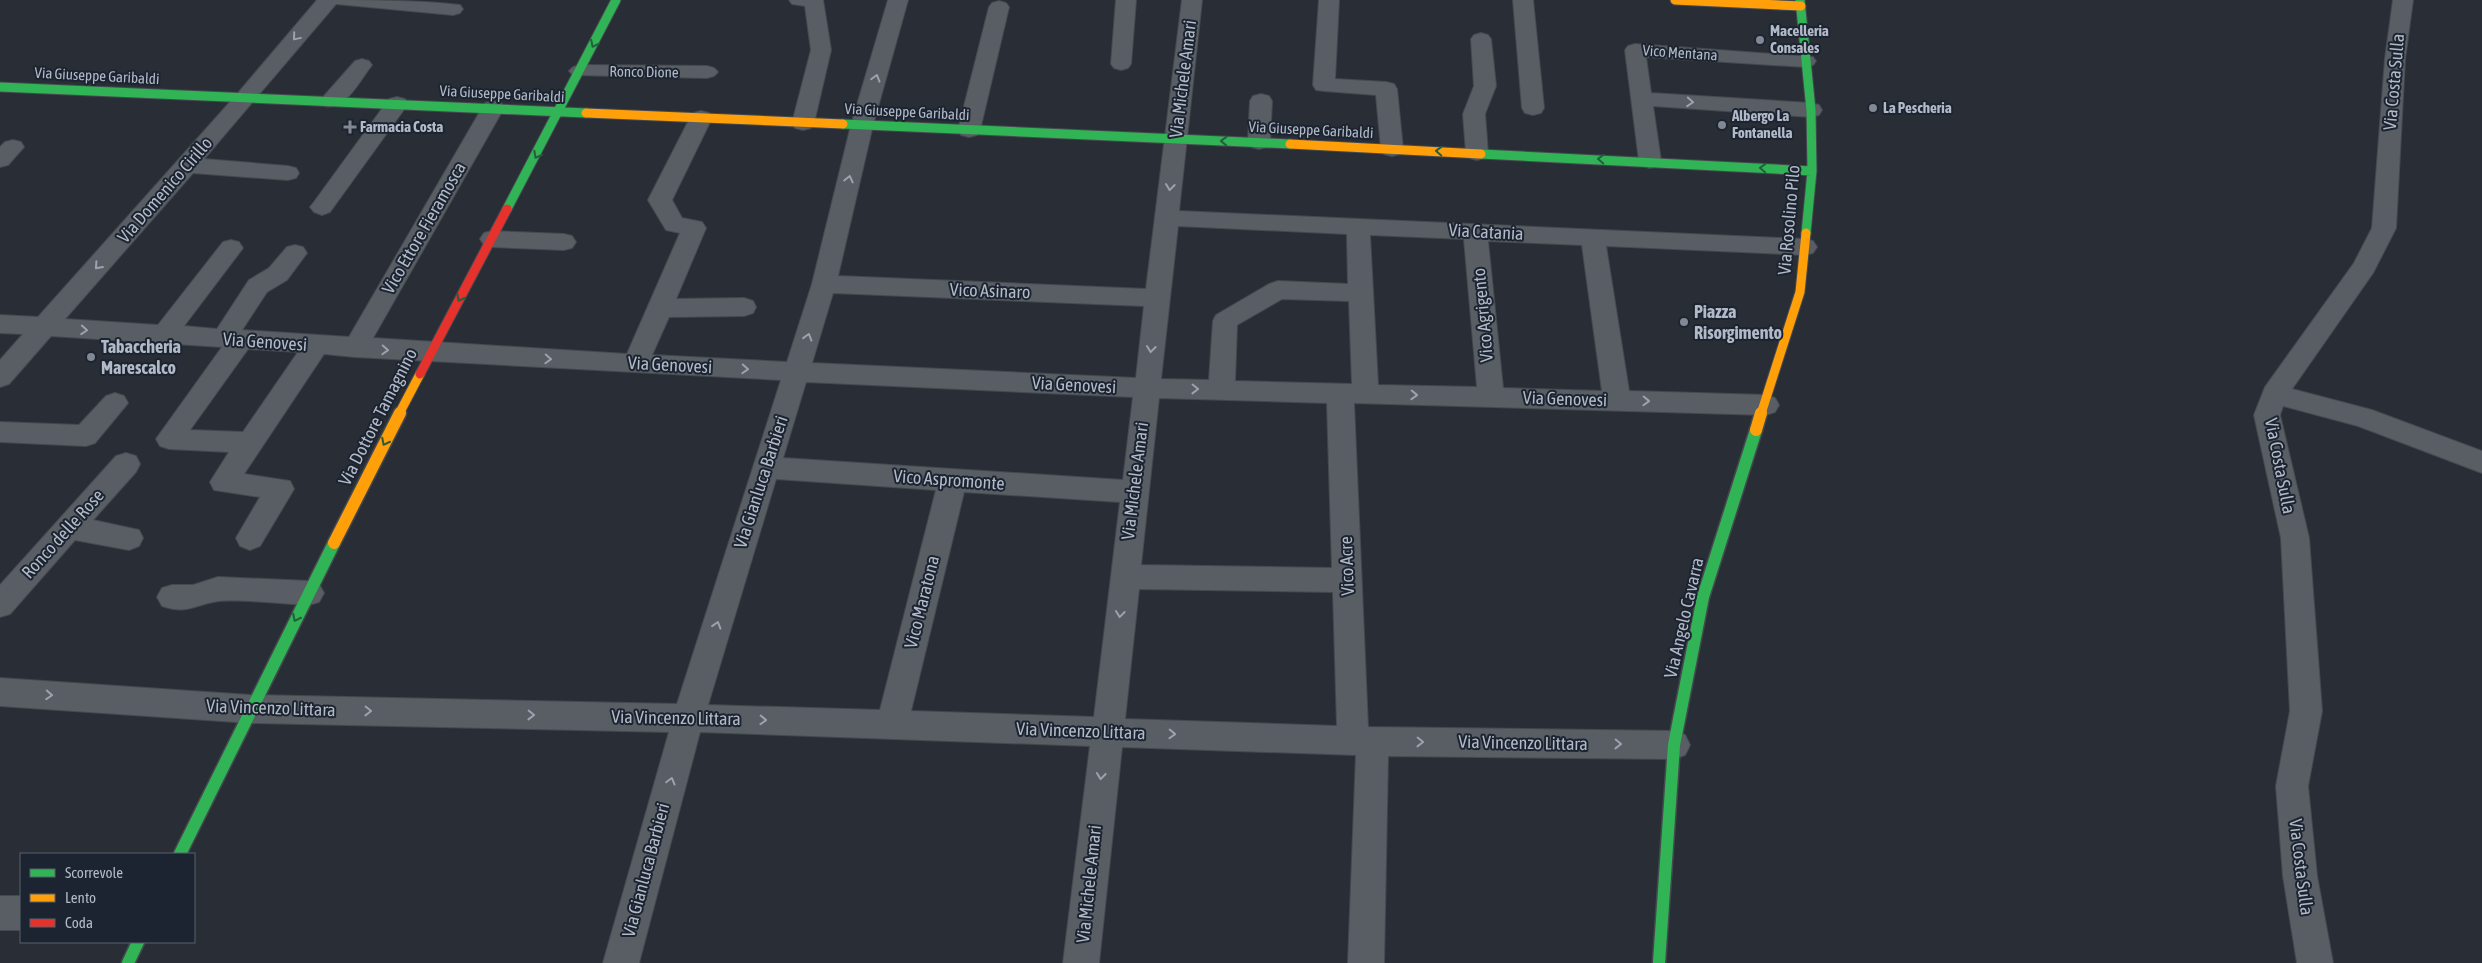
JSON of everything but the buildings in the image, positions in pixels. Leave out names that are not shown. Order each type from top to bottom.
[{"type":"street","name":"Via Domenico Cirillo","points":[[0,377],[246,98],[328,0]]},
{"type":"street","points":[[343,0],[453,9]]},
{"type":"street","name":"Via Dottore Tamagnino","points":[[180,853],[250,709],[431,352],[560,111],[616,0]]},
{"type":"street","points":[[799,0],[814,1],[821,50],[803,123]]},
{"type":"street","name":"Via Gianluca Barbieri","points":[[621,963],[688,718],[824,284],[862,124],[898,0]]},
{"type":"street","points":[[1121,64],[1126,0]]},
{"type":"street","name":"Via Michele Amari","points":[[1081,963],[1106,732],[1192,0]]},
{"type":"street","points":[[1329,0],[1324,85],[1386,89],[1392,149]]},
{"type":"street","points":[[1523,0],[1533,108]]},
{"type":"street","points":[[1675,0],[1801,3]]},
{"type":"street","name":"Via Costa Sulla","points":[[2316,963],[2300,876],[2292,786],[2306,711],[2295,538],[2267,415],[2274,394],[2364,267],[2384,228],[2394,79],[2403,0]]},
{"type":"street","name":"Via Rosolino Pilo","points":[[1800,292],[1812,171],[1811,110],[1801,3]]},
{"type":"street","points":[[969,130],[999,7]]},
{"type":"street","points":[[1477,153],[1474,114],[1485,86],[1481,39]]},
{"type":"street","name":"Vico Mentana","points":[[1650,161],[1635,50],[1806,61]]},
{"type":"street","points":[[332,101],[362,65]]},
{"type":"street","name":"Ronco Dione","points":[[580,71],[707,72]]},
{"type":"street","name":"Via Giuseppe Garibaldi","points":[[0,87],[1259,142],[1650,161],[1812,171]]},
{"type":"street","points":[[1642,99],[1811,110]]},
{"type":"street","points":[[1259,142],[1261,101]]},
{"type":"street","points":[[322,207],[397,104]]},
{"type":"street","name":"Vico Ettore Fieramosca","points":[[355,348],[493,108]]},
{"type":"street","points":[[636,364],[694,228],[674,224],[660,200],[701,118]]},
{"type":"street","points":[[187,165],[288,174]]},
{"type":"street","name":"Via Catania","points":[[1166,218],[1805,247]]},
{"type":"street","name":"Vico Acre","points":[[1358,226],[1361,294],[1353,393],[1347,580],[1362,741],[1366,963]]},
{"type":"street","name":"Vico Agrigento","points":[[1475,232],[1491,397]]},
{"type":"street","points":[[1593,237],[1617,401]]},
{"type":"street","points":[[492,239],[564,242]]},
{"type":"street","points":[[164,335],[232,248]]},
{"type":"street","points":[[250,443],[169,439],[233,339],[258,286],[278,274],[295,253]]},
{"type":"street","name":"Vico Asinaro","points":[[824,284],[1157,298]]},
{"type":"street","points":[[1222,389],[1225,321],[1278,290],[1361,294]]},
{"type":"street","name":"Via Angelo Cavarra","points":[[1659,963],[1674,745],[1703,597],[1766,405],[1800,292]]},
{"type":"street","points":[[660,308],[744,307]]},
{"type":"street","name":"Via Genovesi","points":[[0,324],[316,346],[797,372],[1146,388],[1766,405]]},
{"type":"street","points":[[250,538],[280,489],[224,482],[316,346]]},
{"type":"street","points":[[2274,394],[2363,418],[2482,462]]},
{"type":"street","points":[[0,432],[86,436],[115,403]]},
{"type":"street","name":"Ronco delle Rose","points":[[0,605],[126,464]]},
{"type":"street","name":"Vico Aspromonte","points":[[765,468],[1134,492]]},
{"type":"street","name":"Vico Maratona","points":[[892,725],[953,480]]},
{"type":"street","points":[[69,528],[129,538]]},
{"type":"street","points":[[1124,577],[1347,580]]},
{"type":"street","points":[[172,597],[193,597],[218,589],[309,593]]},
{"type":"street","name":"Via Vincenzo Littara","points":[[0,692],[250,709],[688,718],[1362,741],[1674,745]]},
{"type":"street","points":[[0,913],[20,912]]},
{"type":"street","points":[[128,963],[138,943]]},
{"type":"traffic: fast","points":[[507,209],[616,0]]},
{"type":"traffic: fast","points":[[1800,0],[1811,110],[1812,171],[1806,233]]},
{"type":"traffic: fast","points":[[0,87],[586,113]]},
{"type":"traffic: fast","points":[[843,124],[1290,144]]},
{"type":"traffic: fast","points":[[1481,154],[1812,171]]},
{"type":"traffic: fast","points":[[1659,963],[1674,745],[1703,597],[1756,430]]},
{"type":"traffic: fast","points":[[180,853],[334,543]]},
{"type":"traffic: fast","points":[[128,963],[138,943]]},
{"type":"traffic: slow","points":[[1675,0],[1801,6]]},
{"type":"traffic: slow","points":[[586,113],[843,124]]},
{"type":"traffic: slow","points":[[1290,144],[1481,154]]},
{"type":"traffic: slow","points":[[1756,430],[1800,292],[1806,233]]},
{"type":"traffic: slow","points":[[334,543],[420,374]]},
{"type":"traffic: jam","points":[[420,374],[507,209]]},
{"type":"place","name":"Macelleria Consales","points":[[1760,40]]},
{"type":"place","name":"La Pescheria","points":[[1873,108]]},
{"type":"place","name":"Albergo La Fontanella","points":[[1722,125]]},
{"type":"place","name":"Farmacia Costa","points":[[350,127]]},
{"type":"place","name":"Piazza Risorgimento","points":[[1684,322]]},
{"type":"place","name":"Tabaccheria Marescalco","points":[[91,357]]}]
